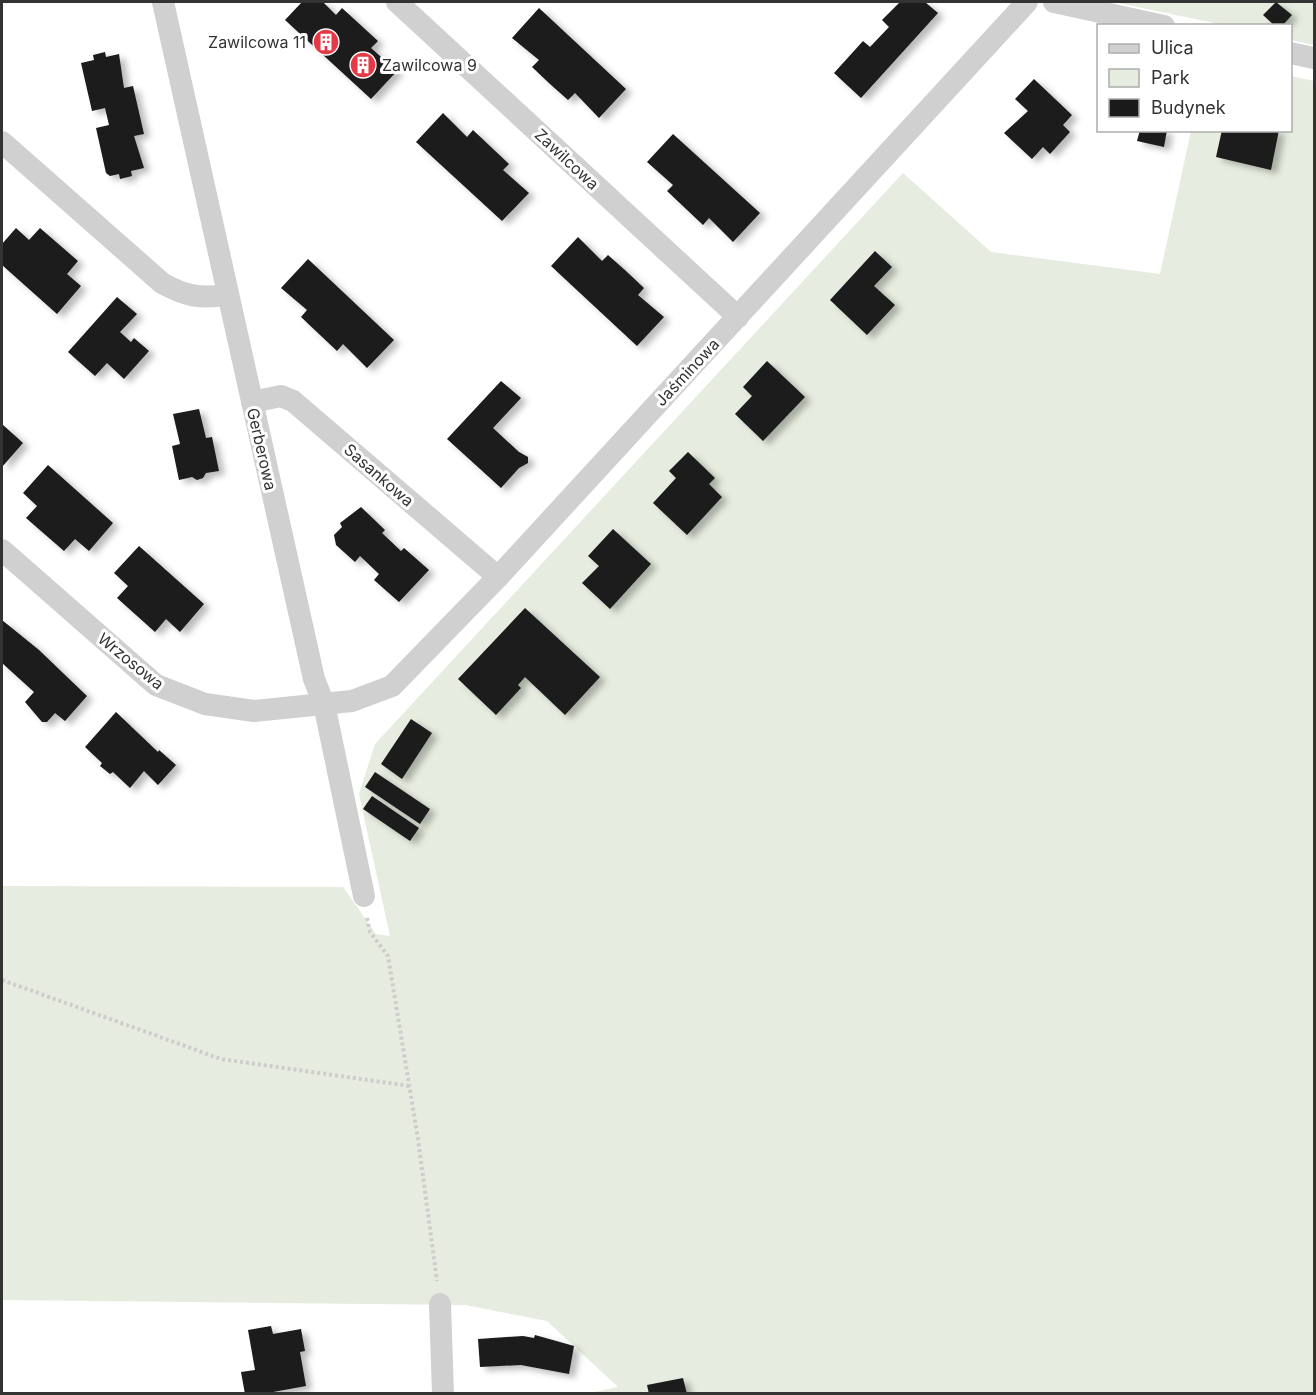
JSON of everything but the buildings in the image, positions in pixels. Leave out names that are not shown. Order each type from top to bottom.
[{"type":"street","name":"Gerberowa","points":[[163,2],[226,295],[314,679],[324,704],[364,896]]},
{"type":"street","name":"Zawilcowa","points":[[397,2],[738,317]]},
{"type":"street","name":"Jaśminowa","points":[[324,704],[352,700],[392,686],[498,577],[1027,2]]},
{"type":"street","points":[[1054,2],[1155,24]]},
{"type":"street","points":[[1292,53],[1314,58]]},
{"type":"street","points":[[2,142],[162,283],[181,294],[194,297],[226,295]]},
{"type":"street","name":"Sasankowa","points":[[252,402],[281,396],[293,401],[498,577]]},
{"type":"street","name":"Wrzosowa","points":[[2,550],[156,685],[205,704],[232,710],[274,710],[324,704]]},
{"type":"street","points":[[440,1304],[443,1394]]},
{"type":"path","points":[[364,896],[370,932],[388,956],[410,1086],[440,1304]]},
{"type":"path","points":[[2,980],[221,1059],[410,1086]]},
{"type":"green space","points":[[1113,2],[1314,2],[1314,45],[1292,40],[1292,24],[1219,24]]},
{"type":"green space","points":[[1292,76],[1314,81],[1314,1393],[590,1393],[618,1387],[547,1321],[465,1305],[2,1300],[2,886],[343,887],[376,934],[390,936],[359,794],[375,744],[903,173],[991,252],[1160,274],[1191,132],[1292,132]]},
{"type":"place","name":"Zawilcowa 11","points":[[326,42]]},
{"type":"place","name":"Zawilcowa 9","points":[[363,65]]}]
